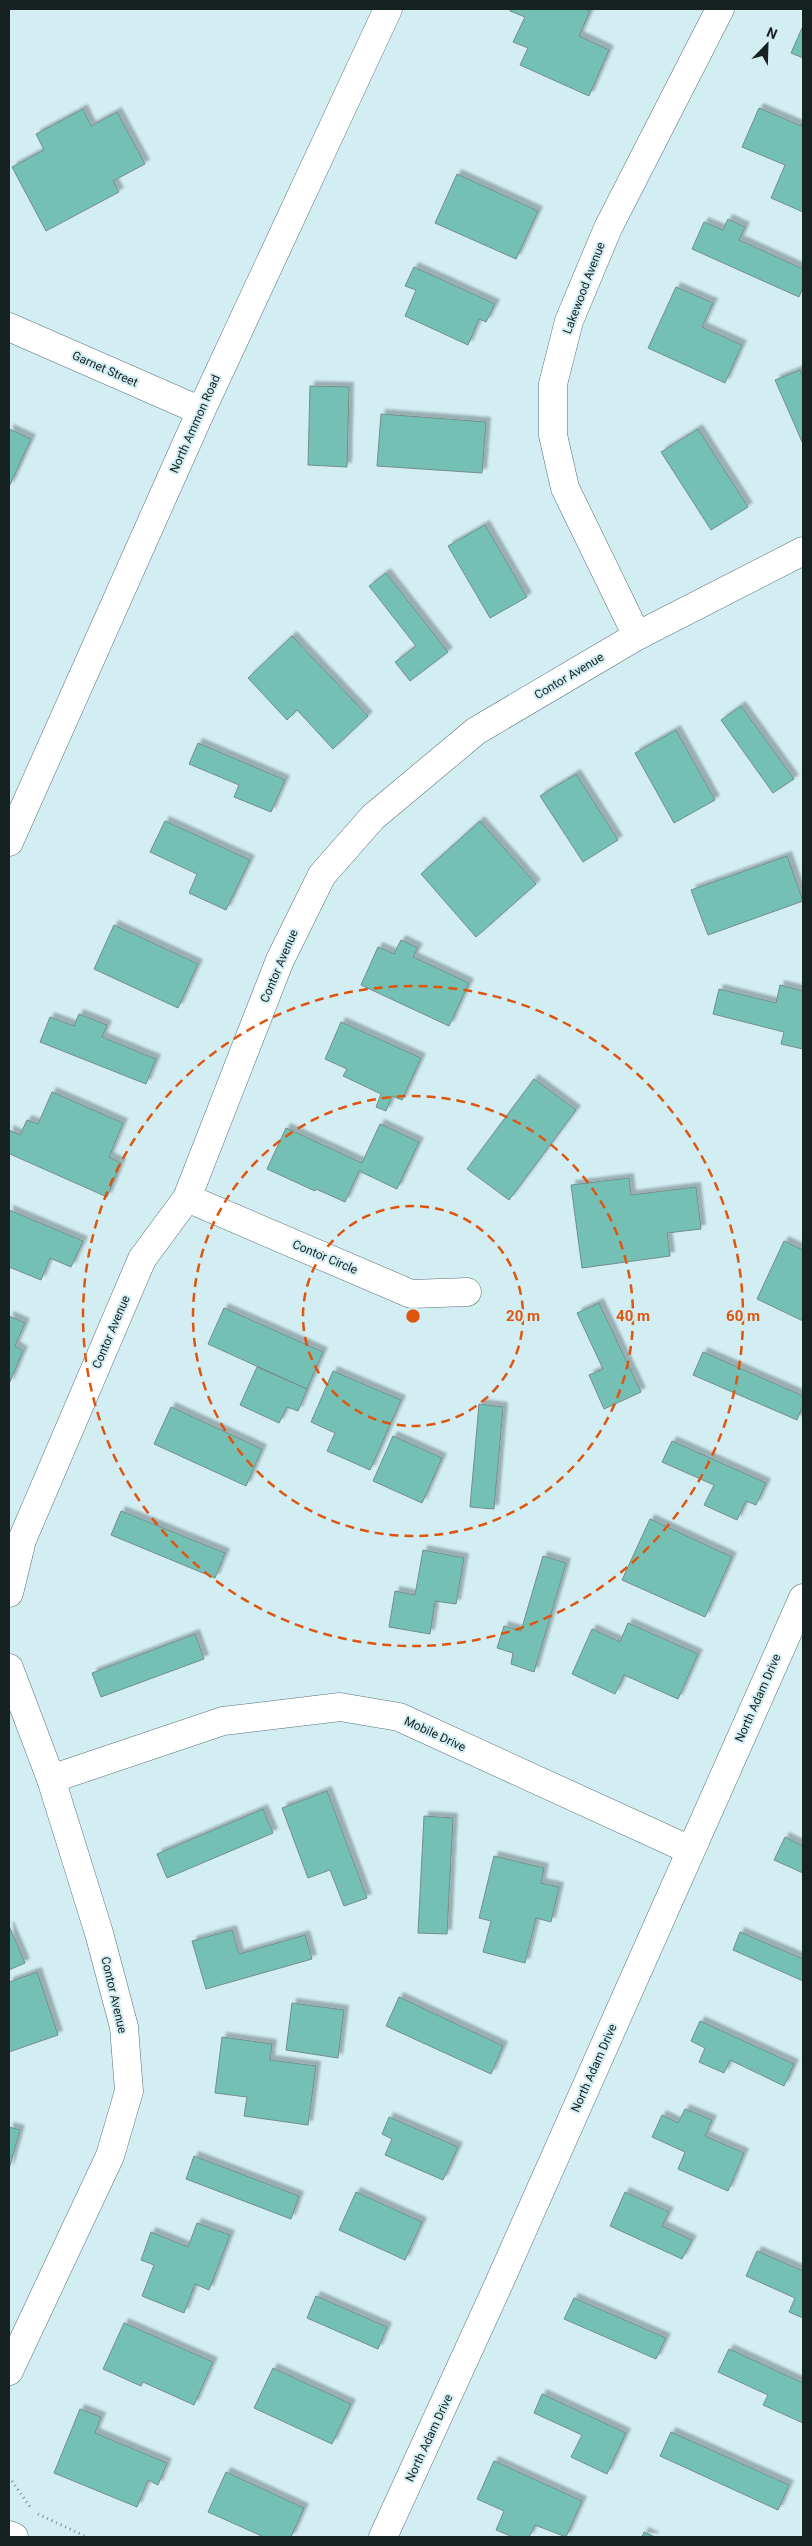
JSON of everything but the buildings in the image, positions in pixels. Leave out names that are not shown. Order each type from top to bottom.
[{"type":"street","name":"North Ammon Road","points":[[9,842],[201,411],[388,9]]},
{"type":"street","name":"Lakewood Avenue","points":[[637,636],[565,488],[553,435],[553,384],[569,321],[608,228],[720,9]]},
{"type":"street","name":"Garnet Street","points":[[9,328],[201,411]]},
{"type":"street","name":"Contor Avenue","points":[[9,1593],[22,1540],[142,1259],[187,1198],[280,960],[322,875],[374,817],[476,731],[637,636],[803,551]]},
{"type":"street","name":"Contor Circle","points":[[187,1198],[410,1294],[467,1292]]},
{"type":"street","name":"North Adam Drive","points":[[383,2537],[496,2290],[803,1598]]},
{"type":"street","name":"Contor Avenue","points":[[9,1668],[51,1779],[99,1932],[124,2027],[129,2091],[110,2156],[9,2371]]},
{"type":"street","name":"Mobile Drive","points":[[51,1779],[223,1721],[340,1707],[399,1717],[690,1850]]},
{"type":"street","points":[[9,2535],[14,2537]]},
{"type":"path","points":[[12,2480],[32,2511],[87,2537]]}]
